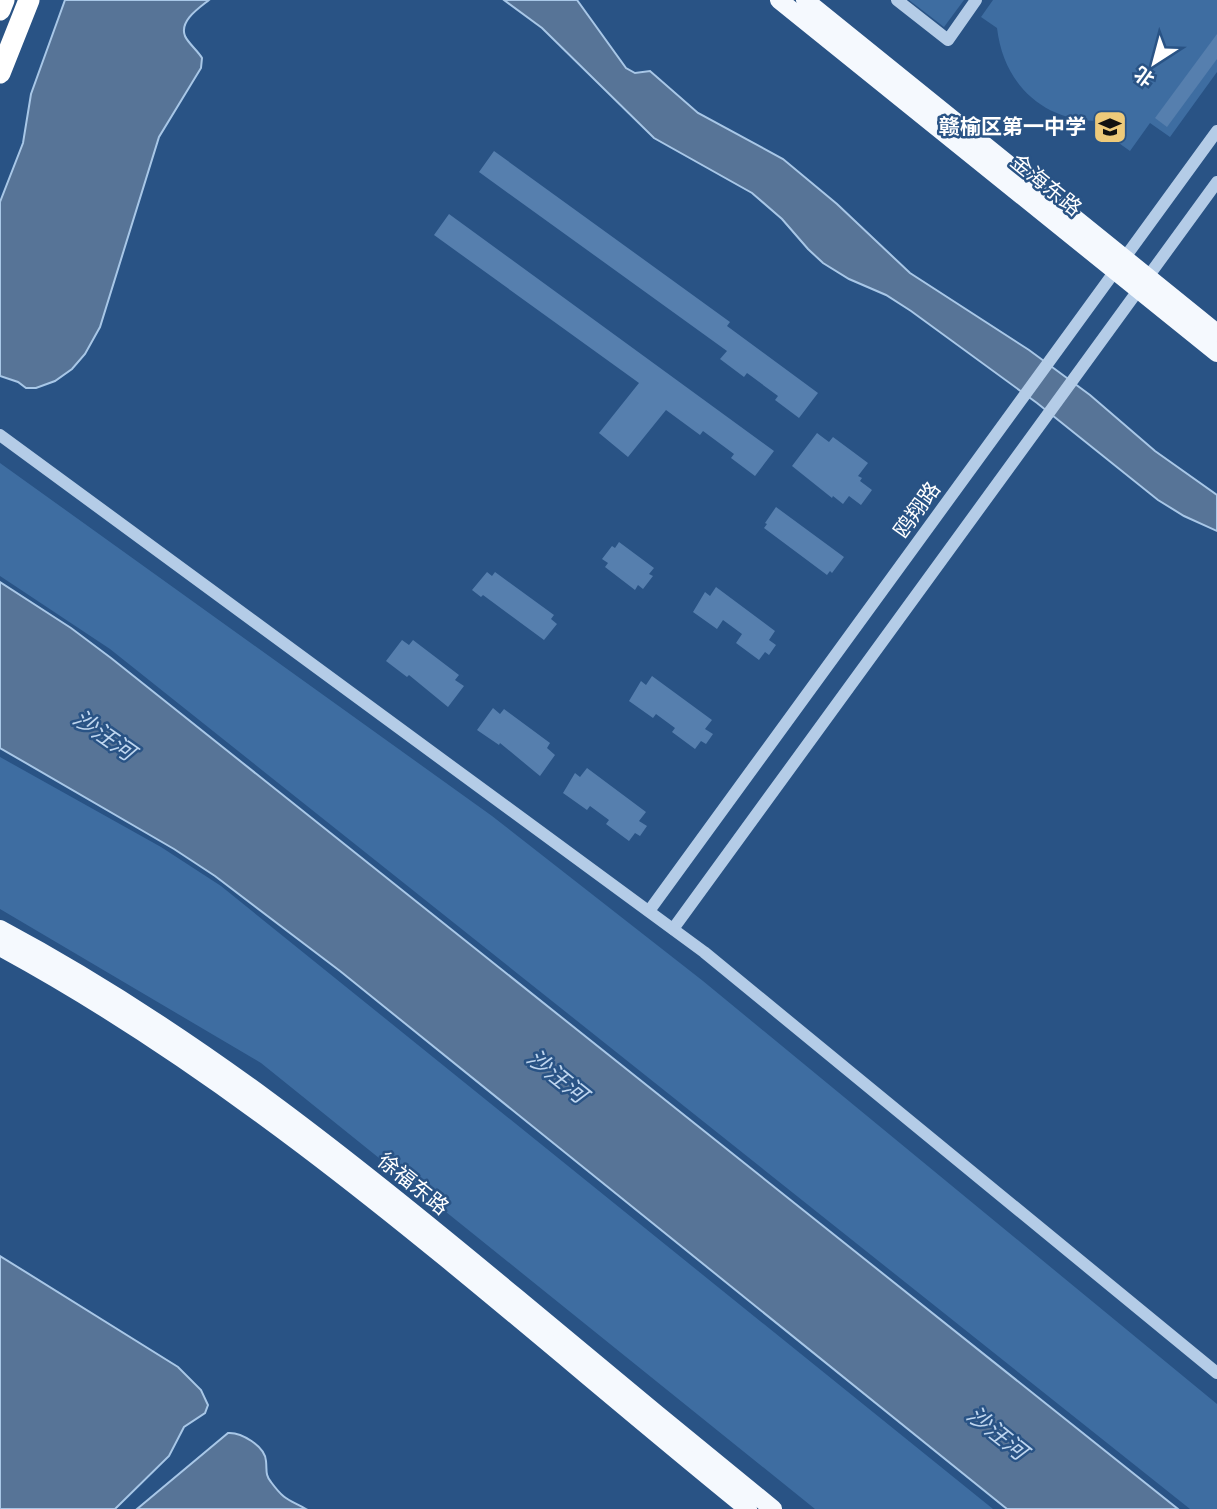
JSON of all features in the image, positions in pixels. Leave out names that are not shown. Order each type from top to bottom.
[{"type":"highway","points":[[0,10],[4,0]]},
{"type":"highway","points":[[0,73],[29,0]]},
{"type":"main road","name":"金海东路","points":[[779,0],[1120,264]]},
{"type":"main road","name":"金海东路","points":[[805,0],[1143,283],[1217,354]]},
{"type":"main road","name":"金海东路","points":[[1143,283],[1217,332]]},
{"type":"main road","name":"徐福东路","points":[[0,929],[147,1014],[276,1104],[397,1199],[773,1509]]},
{"type":"main road","name":"徐福东路","points":[[0,947],[51,974],[138,1027],[267,1117],[387,1212],[748,1509]]},
{"type":"street","points":[[897,0],[948,40],[976,0]]},
{"type":"street","name":"鸥翔路","points":[[649,911],[1217,131]]},
{"type":"street","points":[[673,929],[1217,183]]},
{"type":"street","points":[[0,435],[704,952],[1217,1373]]},
{"type":"shaded area","points":[[909,0],[964,0],[944,27]]},
{"type":"shaded area","name":"赣榆区第一中学","points":[[993,0],[1217,0],[1217,72],[1170,137],[1150,123],[1130,151],[1109,136],[1121,119],[1075,119],[1055,112],[1023,89],[1011,72],[1002,51],[997,28],[981,17]]},
{"type":"shaded area","points":[[0,463],[492,816],[703,981],[1217,1404],[1217,1509],[1190,1509],[110,649],[0,576]]},
{"type":"shaded area","points":[[0,757],[161,847],[221,886],[993,1509],[815,1509],[261,1063],[0,909]]},
{"type":"water","points":[[65,0],[209,0],[191,15],[185,25],[185,36],[202,58],[201,68],[159,137],[100,327],[85,354],[72,369],[55,381],[36,388],[26,388],[0,376],[0,202],[23,143],[31,94]]},
{"type":"water","points":[[504,0],[577,0],[626,68],[635,73],[650,71],[698,113],[783,159],[837,204],[910,273],[1029,350],[1090,395],[1155,451],[1217,495],[1217,531],[1158,500],[1037,403],[911,311],[823,263],[782,219],[752,193],[654,138],[542,28]]},
{"type":"water","name":"沙汪河","points":[[0,582],[71,628],[111,658],[1178,1509],[1007,1509],[340,971],[215,876],[174,849],[0,748]]},
{"type":"water","points":[[0,1256],[178,1367],[201,1390],[208,1405],[205,1413],[184,1427],[169,1456],[115,1509],[0,1509]]},
{"type":"water","points":[[228,1433],[245,1437],[257,1445],[265,1455],[267,1475],[271,1482],[283,1496],[306,1509],[137,1509]]},
{"type":"building","points":[[1217,34],[1217,59],[1167,127],[1155,118]]},
{"type":"building","points":[[494,151],[730,322],[727,326],[818,393],[799,418],[775,400],[778,396],[747,373],[744,377],[720,359],[727,351],[479,172]]},
{"type":"building","points":[[449,214],[774,451],[755,476],[731,458],[734,454],[703,431],[700,435],[666,410],[628,457],[599,433],[639,383],[434,235]]},
{"type":"building","points":[[817,433],[829,442],[833,437],[868,463],[858,476],[862,478],[860,481],[872,490],[861,505],[849,496],[843,504],[833,496],[832,498],[792,466]]},
{"type":"building","points":[[776,507],[844,557],[832,573],[830,571],[827,575],[764,528]]},
{"type":"building","points":[[619,542],[654,568],[649,574],[653,576],[643,589],[638,585],[635,590],[605,567],[608,563],[602,559],[612,546],[615,548]]},
{"type":"building","points":[[487,572],[492,576],[495,572],[554,615],[551,619],[557,624],[544,640],[483,595],[481,597],[472,590]]},
{"type":"building","points":[[716,587],[775,631],[769,640],[776,645],[769,655],[765,652],[759,660],[736,643],[742,634],[723,620],[717,629],[693,612],[705,592],[710,596]]},
{"type":"building","points":[[402,640],[409,645],[413,640],[459,675],[455,680],[464,686],[448,707],[409,675],[407,677],[386,661]]},
{"type":"building","points":[[652,676],[712,720],[705,729],[713,734],[706,744],[701,741],[695,749],[672,732],[675,728],[656,714],[653,718],[629,701],[641,681],[646,685]]},
{"type":"building","points":[[493,708],[500,714],[504,709],[550,743],[547,748],[555,755],[540,776],[500,743],[499,745],[477,730]]},
{"type":"building","points":[[587,768],[646,812],[639,821],[647,826],[640,836],[635,833],[629,841],[606,824],[609,820],[590,806],[587,810],[563,793],[575,773],[580,777]]},
{"type":"place","name":"赣榆区第一中学","points":[[1110,127]]}]
